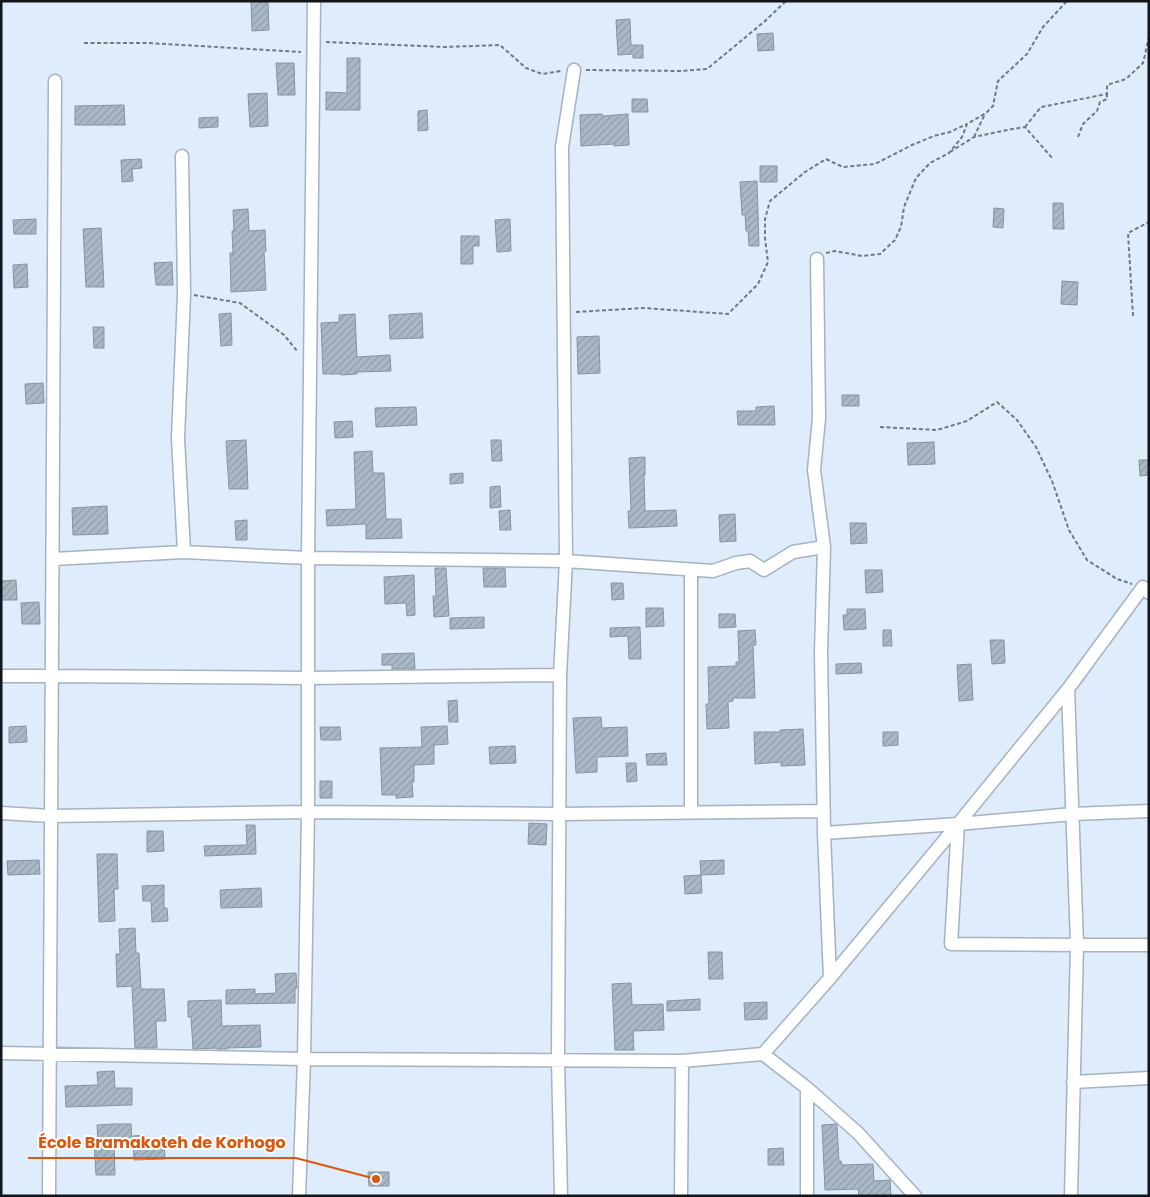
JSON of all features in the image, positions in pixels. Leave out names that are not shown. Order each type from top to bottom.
[{"type":"street","points":[[299,1196],[304,1059],[308,812],[308,558],[314,1]]},
{"type":"street","points":[[561,1196],[558,1060],[560,675],[566,561],[562,147],[574,70]]},
{"type":"street","points":[[49,1196],[55,81]]},
{"type":"street","points":[[182,156],[184,294],[178,438],[184,552]]},
{"type":"street","points":[[817,259],[819,418],[814,470],[824,547],[820,652],[824,833],[830,978]]},
{"type":"street","points":[[53,560],[184,552],[308,558],[566,561],[713,571],[736,563],[750,561],[764,570],[794,552],[824,547]]},
{"type":"street","points":[[691,570],[691,812]]},
{"type":"street","points":[[763,1054],[830,978],[958,824],[1146,590]]},
{"type":"street","points":[[1,676],[308,678],[560,675]]},
{"type":"street","points":[[1068,689],[1077,945],[1071,1196]]},
{"type":"street","points":[[1,813],[51,816],[308,812],[559,814],[824,811]]},
{"type":"street","points":[[824,833],[1073,814],[1149,811]]},
{"type":"street","points":[[958,824],[951,944],[1149,945]]},
{"type":"street","points":[[1,1053],[304,1059],[682,1061],[763,1054],[807,1088],[858,1133],[915,1196]]},
{"type":"street","points":[[681,1196],[682,1061]]},
{"type":"street","points":[[1073,1082],[1149,1078]]},
{"type":"street","points":[[807,1088],[807,1196]]},
{"type":"path","points":[[84,43],[314,47],[500,45],[526,68],[542,74],[574,70],[680,71],[707,69],[765,22],[786,1]]},
{"type":"path","points":[[564,313],[644,308],[728,314],[758,284],[768,262],[765,219],[770,202],[805,172],[826,159],[843,166],[875,164],[912,145],[950,132],[986,113],[993,106],[998,81],[1027,54],[1043,27],[1067,1]]},
{"type":"path","points":[[1078,137],[1083,124],[1097,111],[1100,102],[1107,99],[1107,85],[1126,79],[1143,63],[1149,37]]},
{"type":"path","points":[[817,259],[825,253],[835,251],[862,256],[880,254],[894,240],[901,227],[904,207],[916,178],[930,163],[974,137],[1025,127],[1041,107],[1107,94]]},
{"type":"path","points":[[974,137],[986,113]]},
{"type":"path","points":[[949,153],[962,136],[967,124]]},
{"type":"path","points":[[1025,127],[1053,159]]},
{"type":"path","points":[[1133,316],[1128,233],[1149,222]]},
{"type":"path","points":[[184,294],[240,303],[284,335],[310,368]]},
{"type":"path","points":[[880,427],[937,430],[967,421],[997,402],[1017,420],[1036,447],[1052,481],[1069,530],[1087,560],[1117,579],[1146,590]]},
{"type":"building","points":[[251,1],[268,1],[269,30],[252,31]]},
{"type":"building","points":[[630,19],[631,45],[643,45],[643,58],[633,58],[633,54],[618,55],[616,20]]},
{"type":"building","points":[[773,33],[774,50],[758,51],[757,34]]},
{"type":"building","points":[[347,58],[360,58],[360,110],[326,110],[326,92],[347,93]]},
{"type":"building","points":[[276,63],[294,63],[295,95],[278,95]]},
{"type":"building","points":[[267,93],[268,126],[250,127],[248,94]]},
{"type":"building","points":[[632,99],[647,99],[648,112],[632,112]]},
{"type":"building","points":[[124,105],[125,125],[75,125],[75,106]]},
{"type":"building","points":[[427,110],[428,130],[418,131],[418,111]]},
{"type":"building","points":[[602,114],[603,116],[628,114],[629,145],[581,146],[580,115]]},
{"type":"building","points":[[218,117],[218,127],[199,128],[199,118]]},
{"type":"building","points":[[141,159],[142,168],[132,169],[133,181],[122,182],[121,160]]},
{"type":"building","points":[[760,166],[777,166],[777,182],[760,182]]},
{"type":"building","points":[[757,181],[759,246],[749,246],[745,215],[742,215],[740,182]]},
{"type":"building","points":[[1053,203],[1063,203],[1064,229],[1053,229]]},
{"type":"building","points":[[994,208],[1004,209],[1003,228],[993,227]]},
{"type":"building","points":[[248,209],[249,231],[265,230],[266,290],[231,292],[230,253],[233,253],[233,210]]},
{"type":"building","points":[[36,219],[36,234],[14,234],[13,220]]},
{"type":"building","points":[[510,219],[511,251],[497,252],[495,220]]},
{"type":"building","points":[[101,228],[104,287],[86,287],[83,229]]},
{"type":"building","points":[[461,236],[479,236],[479,246],[473,246],[473,264],[461,264]]},
{"type":"building","points":[[172,262],[173,285],[156,285],[154,263]]},
{"type":"building","points":[[27,264],[28,287],[14,288],[13,265]]},
{"type":"building","points":[[1062,281],[1078,282],[1077,305],[1061,304]]},
{"type":"building","points":[[231,313],[232,345],[221,346],[219,314]]},
{"type":"building","points":[[422,313],[423,338],[390,339],[389,315]]},
{"type":"building","points":[[355,314],[357,357],[390,355],[391,371],[357,372],[357,374],[341,375],[323,374],[321,323],[339,322],[339,315]]},
{"type":"building","points":[[93,327],[104,327],[104,348],[94,348]]},
{"type":"building","points":[[599,336],[600,373],[578,374],[577,337]]},
{"type":"building","points":[[43,383],[44,403],[26,404],[25,384]]},
{"type":"building","points":[[842,395],[859,395],[859,406],[842,406]]},
{"type":"building","points":[[774,406],[775,425],[738,425],[737,411],[756,411],[756,407]]},
{"type":"building","points":[[416,407],[417,425],[376,427],[375,408]]},
{"type":"building","points":[[352,421],[353,437],[335,438],[334,422]]},
{"type":"building","points":[[246,440],[248,489],[229,489],[226,441]]},
{"type":"building","points":[[491,440],[501,440],[502,461],[492,461]]},
{"type":"building","points":[[934,442],[935,464],[908,465],[907,443]]},
{"type":"building","points":[[372,451],[373,473],[384,473],[386,519],[401,519],[402,538],[366,539],[366,524],[327,526],[326,510],[356,509],[354,452]]},
{"type":"building","points":[[645,457],[645,511],[676,510],[677,526],[629,528],[628,511],[631,511],[629,458]]},
{"type":"building","points":[[1139,460],[1149,460],[1149,475],[1140,476]]},
{"type":"building","points":[[463,473],[463,483],[450,484],[450,474]]},
{"type":"building","points":[[500,486],[501,507],[490,508],[490,487]]},
{"type":"building","points":[[107,506],[108,534],[73,535],[72,508]]},
{"type":"building","points":[[510,510],[511,530],[500,530],[499,511]]},
{"type":"building","points":[[735,514],[736,541],[720,542],[719,515]]},
{"type":"building","points":[[247,520],[247,540],[236,540],[235,521]]},
{"type":"building","points":[[850,523],[866,523],[867,543],[851,544]]},
{"type":"building","points":[[435,568],[446,568],[449,616],[434,617],[433,596],[436,596]]},
{"type":"building","points":[[483,568],[505,568],[506,587],[484,587]]},
{"type":"building","points":[[865,570],[882,570],[883,592],[866,593]]},
{"type":"building","points":[[414,575],[415,615],[407,616],[406,603],[385,604],[384,577]]},
{"type":"building","points":[[16,580],[17,600],[1,600],[1,581]]},
{"type":"building","points":[[611,583],[623,583],[624,599],[612,600]]},
{"type":"building","points":[[39,602],[40,624],[22,624],[21,603]]},
{"type":"building","points":[[646,608],[663,608],[664,626],[646,627]]},
{"type":"building","points":[[847,609],[865,609],[866,629],[844,630],[843,615],[847,615]]},
{"type":"building","points":[[719,614],[735,614],[736,627],[719,628]]},
{"type":"building","points":[[484,617],[484,628],[450,629],[450,618]]},
{"type":"building","points":[[640,627],[641,659],[629,659],[628,636],[610,637],[610,628]]},
{"type":"building","points":[[755,630],[756,645],[753,645],[755,698],[733,698],[733,701],[728,702],[729,728],[707,729],[706,704],[709,704],[708,667],[736,666],[736,662],[739,662],[738,631]]},
{"type":"building","points":[[883,630],[891,630],[892,646],[883,646]]},
{"type":"building","points":[[990,640],[1004,640],[1005,663],[992,664]]},
{"type":"building","points":[[414,653],[415,669],[392,669],[392,665],[382,665],[382,654]]},
{"type":"building","points":[[861,663],[862,673],[836,674],[836,664]]},
{"type":"building","points":[[971,664],[973,700],[959,701],[957,665]]},
{"type":"building","points":[[457,700],[458,722],[449,722],[448,701]]},
{"type":"building","points":[[601,717],[602,728],[627,727],[628,756],[597,757],[597,772],[576,773],[573,718]]},
{"type":"building","points":[[26,726],[27,742],[9,743],[9,727]]},
{"type":"building","points":[[447,726],[448,744],[434,745],[434,764],[414,765],[413,797],[396,798],[396,795],[382,795],[380,748],[422,747],[421,727]]},
{"type":"building","points":[[320,727],[340,727],[341,740],[321,740]]},
{"type":"building","points":[[803,729],[805,765],[781,766],[781,762],[755,764],[754,732],[780,732],[780,730]]},
{"type":"building","points":[[883,732],[898,732],[898,745],[883,746]]},
{"type":"building","points":[[515,746],[516,763],[490,764],[489,747]]},
{"type":"building","points":[[666,753],[667,765],[647,765],[646,754]]},
{"type":"building","points":[[626,763],[636,763],[637,781],[627,782]]},
{"type":"building","points":[[320,781],[332,781],[332,798],[320,798]]},
{"type":"building","points":[[529,823],[547,824],[546,845],[528,844]]},
{"type":"building","points":[[246,825],[255,825],[256,854],[205,856],[204,846],[247,845]]},
{"type":"building","points":[[147,831],[163,831],[164,851],[147,852]]},
{"type":"building","points":[[97,854],[117,854],[118,889],[114,889],[115,921],[99,922]]},
{"type":"building","points":[[39,860],[40,874],[8,875],[7,861]]},
{"type":"building","points":[[724,860],[724,874],[701,875],[700,861]]},
{"type":"building","points":[[701,875],[702,893],[685,894],[684,876]]},
{"type":"building","points":[[164,885],[164,908],[167,908],[168,921],[152,922],[151,901],[143,901],[142,886]]},
{"type":"building","points":[[261,888],[262,907],[221,908],[220,890]]},
{"type":"building","points":[[135,928],[136,953],[139,953],[141,989],[164,989],[166,1021],[156,1021],[157,1048],[135,1048],[132,986],[117,987],[116,954],[120,954],[119,929]]},
{"type":"building","points":[[708,952],[722,952],[723,979],[709,979]]},
{"type":"building","points":[[296,973],[295,1003],[226,1004],[226,990],[255,989],[255,994],[276,993],[275,974]]},
{"type":"building","points":[[631,983],[632,1005],[663,1004],[664,1030],[633,1031],[634,1050],[615,1050],[612,984]]},
{"type":"building","points":[[700,999],[700,1010],[667,1011],[667,1001]]},
{"type":"building","points":[[221,1000],[222,1026],[260,1025],[261,1047],[193,1049],[191,1017],[188,1017],[188,1001]]},
{"type":"building","points":[[767,1002],[767,1019],[745,1020],[744,1003]]},
{"type":"building","points":[[114,1071],[115,1088],[132,1088],[132,1105],[66,1107],[65,1086],[98,1085],[97,1072]]},
{"type":"building","points":[[131,1124],[132,1141],[114,1142],[115,1175],[96,1175],[94,1142],[98,1142],[97,1125]]},
{"type":"building","points":[[836,1124],[839,1161],[841,1161],[842,1165],[873,1164],[874,1181],[890,1180],[891,1196],[859,1196],[858,1189],[825,1190],[822,1125]]},
{"type":"building","points":[[146,1135],[146,1142],[164,1142],[165,1159],[134,1160],[133,1136]]},
{"type":"building","points":[[783,1148],[784,1165],[768,1165],[768,1149]]},
{"type":"building","points":[[368,1172],[389,1172],[389,1186],[369,1186]]},
{"type":"place","name":"École Bramakoteh de Korhogo","points":[[376,1179]]}]
